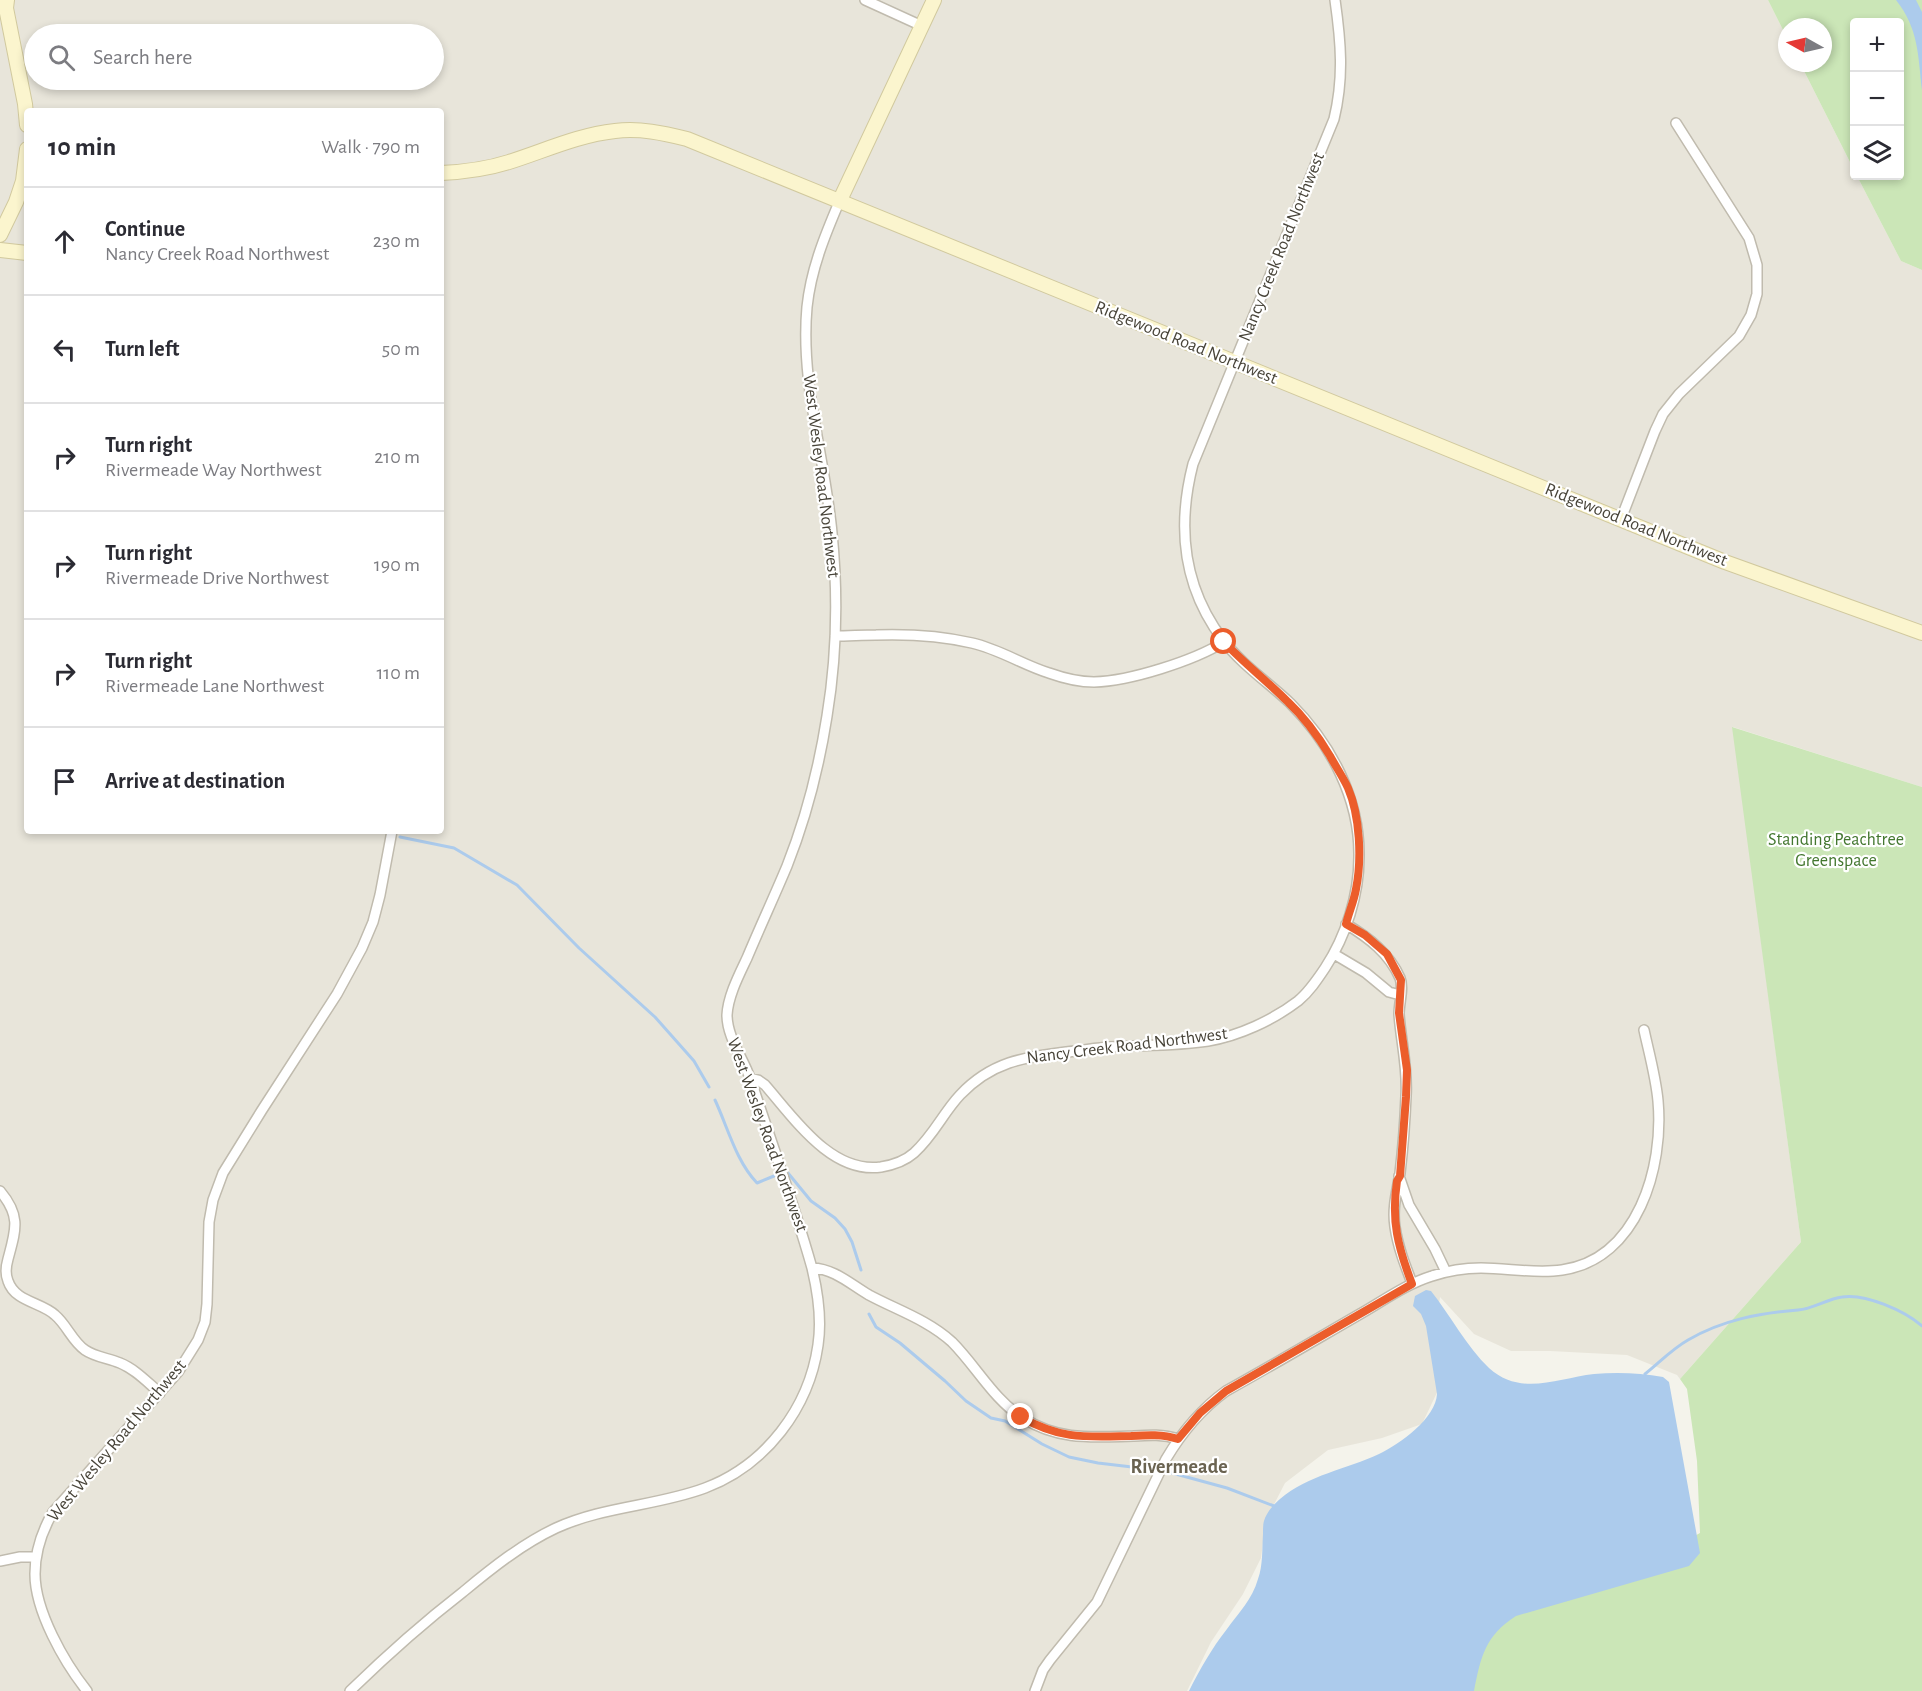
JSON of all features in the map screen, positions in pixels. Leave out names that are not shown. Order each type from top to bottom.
[{"type":"street","points":[[7,0],[6,8],[25,108]]},
{"type":"street","points":[[865,0],[922,26]]},
{"type":"street","name":"West Wesley Road Northwest","points":[[350,1691],[416,1629],[519,1549],[555,1529],[582,1518],[684,1495],[734,1474],[759,1455],[776,1438],[792,1416],[813,1371],[820,1320],[818,1295],[812,1268],[750,1078],[729,1031],[727,1018],[736,982],[787,866],[808,802],[827,716],[835,636],[835,584],[832,532],[812,412],[805,339],[814,269],[840,200],[934,0]]},
{"type":"street","name":"Nancy Creek Road Northwest","points":[[750,1078],[765,1085],[812,1137],[835,1158],[863,1167],[884,1166],[900,1162],[912,1155],[933,1134],[960,1094],[994,1068],[1035,1055],[1106,1047],[1208,1041],[1234,1034],[1298,1001],[1316,982],[1334,954],[1346,924],[1356,887],[1359,858],[1354,811],[1347,787],[1321,741],[1305,719],[1224,642],[1205,611],[1192,581],[1185,548],[1184,515],[1193,464],[1334,119],[1341,77],[1335,0]]},
{"type":"street","points":[[1621,519],[1663,414],[1679,394],[1738,336],[1751,315],[1757,294],[1757,265],[1749,238],[1676,123]]},
{"type":"street","name":"Ridgewood Road Northwest","points":[[444,173],[477,170],[592,135],[615,131],[663,132],[687,139],[1725,562],[1922,632]]},
{"type":"street","points":[[0,235],[16,202],[24,173]]},
{"type":"street","points":[[0,250],[24,253]]},
{"type":"street","points":[[835,636],[916,636],[971,643],[993,649],[1048,673],[1093,682],[1159,669],[1212,649],[1224,642]]},
{"type":"street","name":"West Wesley Road Northwest","points":[[87,1691],[74,1676],[63,1657],[47,1621],[38,1592],[35,1575],[36,1557],[45,1525],[53,1512],[160,1393],[188,1358],[198,1340],[205,1322],[207,1304],[209,1222],[213,1200],[223,1173],[338,994],[362,948],[374,922],[391,834]]},
{"type":"street","points":[[1346,924],[1365,935],[1387,954],[1401,980],[1399,1013],[1407,1070],[1400,1176],[1395,1198],[1395,1227],[1400,1253],[1412,1284]]},
{"type":"street","points":[[1334,954],[1366,973],[1389,992],[1400,995]]},
{"type":"street","points":[[1035,1691],[1050,1659],[1097,1602],[1166,1459],[1178,1439],[1200,1413],[1226,1391],[1412,1284],[1446,1272],[1479,1268],[1540,1272],[1564,1270],[1597,1257],[1624,1234],[1635,1219],[1643,1201],[1657,1145],[1658,1099],[1644,1030]]},
{"type":"street","points":[[1400,1176],[1409,1205],[1446,1272]]},
{"type":"street","points":[[0,1191],[9,1201],[16,1221],[6,1271],[8,1282],[14,1292],[55,1314],[85,1350],[128,1367],[160,1393]]},
{"type":"street","points":[[812,1268],[831,1272],[868,1294],[915,1316],[938,1331],[959,1349],[1007,1406],[1038,1427],[1056,1434],[1076,1437],[1160,1435],[1178,1439]]},
{"type":"street","points":[[0,1561],[36,1557]]},
{"type":"shaded area","points":[[0,0],[1768,0],[1778,20],[1778,72],[1805,72],[1850,162],[1850,180],[1859,180],[1901,261],[1922,270],[1922,787],[1733,727],[1801,1242],[1680,1379],[1677,1375],[1627,1355],[1511,1351],[1474,1334],[1440,1297],[1435,1334],[1442,1382],[1422,1424],[1382,1438],[1328,1450],[1285,1483],[1266,1520],[1261,1558],[1243,1594],[1211,1642],[1187,1691],[0,1691]]},
{"type":"green space","points":[[1768,0],[1922,0],[1922,270],[1901,261],[1859,180],[1904,180],[1904,18],[1850,18],[1850,162],[1805,72],[1832,72],[1832,18],[1778,18],[1778,20]]},
{"type":"green space","name":"Standing Peachtree Greenspace","points":[[1732,727],[1922,787],[1922,1691],[1466,1691],[1474,1665],[1500,1616],[1595,1591],[1700,1533],[1697,1461],[1687,1389],[1680,1379],[1801,1242]]},
{"type":"water","points":[[1896,0],[1916,0],[1922,12],[1922,90],[1913,32],[1904,11]]},
{"type":"water","points":[[1426,1290],[1431,1291],[1481,1360],[1501,1377],[1514,1382],[1540,1383],[1594,1374],[1620,1373],[1663,1377],[1669,1382],[1700,1553],[1689,1566],[1516,1616],[1497,1631],[1491,1639],[1482,1657],[1474,1691],[1189,1691],[1211,1651],[1252,1593],[1262,1563],[1264,1522],[1273,1506],[1303,1484],[1387,1450],[1416,1429],[1430,1412],[1437,1394],[1426,1326],[1421,1314],[1413,1306],[1415,1296]]},
{"type":"waterway","points":[[400,837],[454,848],[517,885],[579,948],[655,1017],[694,1061],[709,1087]]},
{"type":"waterway","points":[[715,1100],[743,1165],[757,1183],[774,1176]]},
{"type":"waterway","points":[[788,1173],[811,1201],[835,1218],[845,1229],[861,1270]]},
{"type":"waterway","points":[[1645,1374],[1682,1344],[1714,1327],[1755,1316],[1804,1309],[1842,1297],[1851,1296],[1873,1300],[1906,1315],[1922,1326]]},
{"type":"waterway","points":[[869,1314],[876,1327],[900,1343],[966,1401],[991,1418],[1005,1421],[1042,1444],[1069,1457],[1149,1469]]},
{"type":"waterway","points":[[1172,1473],[1227,1488],[1274,1506]]},
{"type":"district","name":"Rivermeade","points":[[1179,1467]]},
{"type":"route","points":[[1021,1417],[1056,1434],[1076,1437],[1160,1435],[1178,1439],[1212,1401],[1226,1391],[1412,1284],[1400,1253],[1394,1212],[1397,1181],[1400,1176],[1407,1070],[1399,1013],[1401,980],[1387,954],[1365,935],[1346,924],[1356,887],[1359,858],[1351,797],[1321,741],[1305,719],[1224,642]]}]
